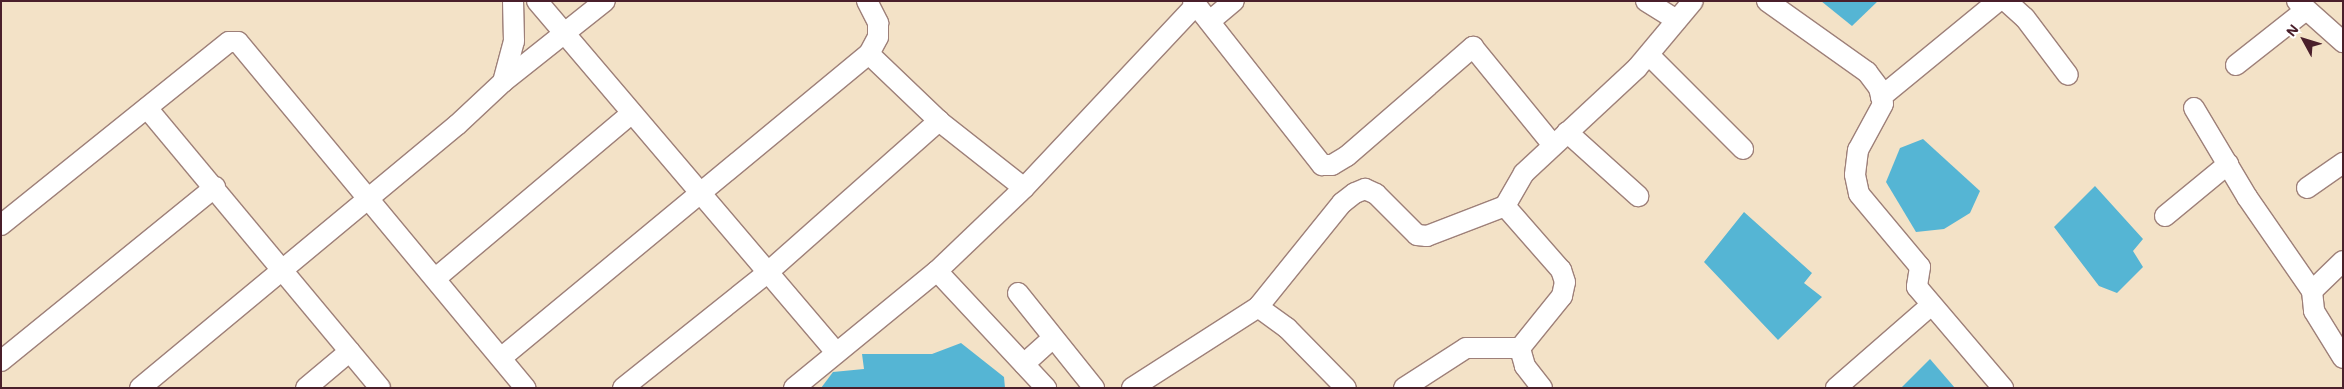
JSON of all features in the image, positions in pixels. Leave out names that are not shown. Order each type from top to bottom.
[{"type":"street","points":[[503,82],[514,41],[513,1]]},
{"type":"street","points":[[537,1],[835,351]]},
{"type":"street","points":[[140,388],[283,268],[369,199],[503,82],[605,1]]},
{"type":"street","points":[[500,358],[869,54],[878,38],[878,22],[867,1]]},
{"type":"street","points":[[1210,21],[1234,1]]},
{"type":"street","points":[[1646,1],[1677,20]]},
{"type":"street","points":[[1132,388],[1258,307],[1342,203],[1365,189],[1418,235],[1427,236],[1505,206],[1520,180],[1560,138],[1650,54],[1693,1]]},
{"type":"street","points":[[1767,1],[1866,72],[1881,97]]},
{"type":"street","points":[[1998,1],[1881,97],[1877,118],[1858,150],[1855,175],[1859,194],[1920,267],[1917,287],[2003,388]]},
{"type":"street","points":[[2006,1],[2025,18],[2068,75]]},
{"type":"street","points":[[794,388],[835,351],[937,271],[1024,188],[1194,3],[1322,165],[1332,165],[1347,156],[1473,47],[1560,138],[1638,196]]},
{"type":"street","points":[[2236,65],[2301,6],[2343,42]]},
{"type":"street","points":[[1,225],[229,42],[238,42],[436,278],[525,388]]},
{"type":"street","points":[[869,54],[939,121],[1024,188]]},
{"type":"street","points":[[1650,54],[1743,149]]},
{"type":"street","points":[[147,108],[283,268],[380,388]]},
{"type":"street","points":[[2194,108],[2228,164],[2312,291],[2314,311],[2343,358]]},
{"type":"street","points":[[436,278],[632,113]]},
{"type":"street","points":[[623,388],[767,273],[939,121]]},
{"type":"street","points":[[2307,188],[2343,163]]},
{"type":"street","points":[[2165,216],[2228,164]]},
{"type":"street","points":[[2,360],[215,187]]},
{"type":"street","points":[[1505,206],[1565,282],[1562,296],[1520,348]]},
{"type":"street","points":[[2312,291],[2343,261]]},
{"type":"street","points":[[937,271],[1046,388]]},
{"type":"street","points":[[1018,293],[1094,388]]},
{"type":"street","points":[[1836,388],[1931,305]]},
{"type":"street","points":[[1258,307],[1287,328],[1346,388]]},
{"type":"street","points":[[1024,364],[1053,338]]},
{"type":"street","points":[[1404,388],[1466,348],[1520,348]]},
{"type":"street","points":[[1520,348],[1524,366],[1542,388]]},
{"type":"street","points":[[306,388],[350,351]]},
{"type":"water","points":[[1821,1],[1878,1],[1852,26]]},
{"type":"water","points":[[1923,139],[1980,191],[1970,213],[1944,229],[1916,232],[1886,182],[1900,148]]},
{"type":"water","points":[[2095,186],[2143,239],[2133,251],[2143,267],[2117,293],[2099,286],[2054,227]]},
{"type":"water","points":[[1744,212],[1812,273],[1804,283],[1822,297],[1778,340],[1704,262]]},
{"type":"water","points":[[961,343],[1004,377],[1005,388],[821,388],[833,372],[864,369],[862,354],[932,354]]},
{"type":"water","points":[[1930,359],[1955,388],[1901,388]]}]
